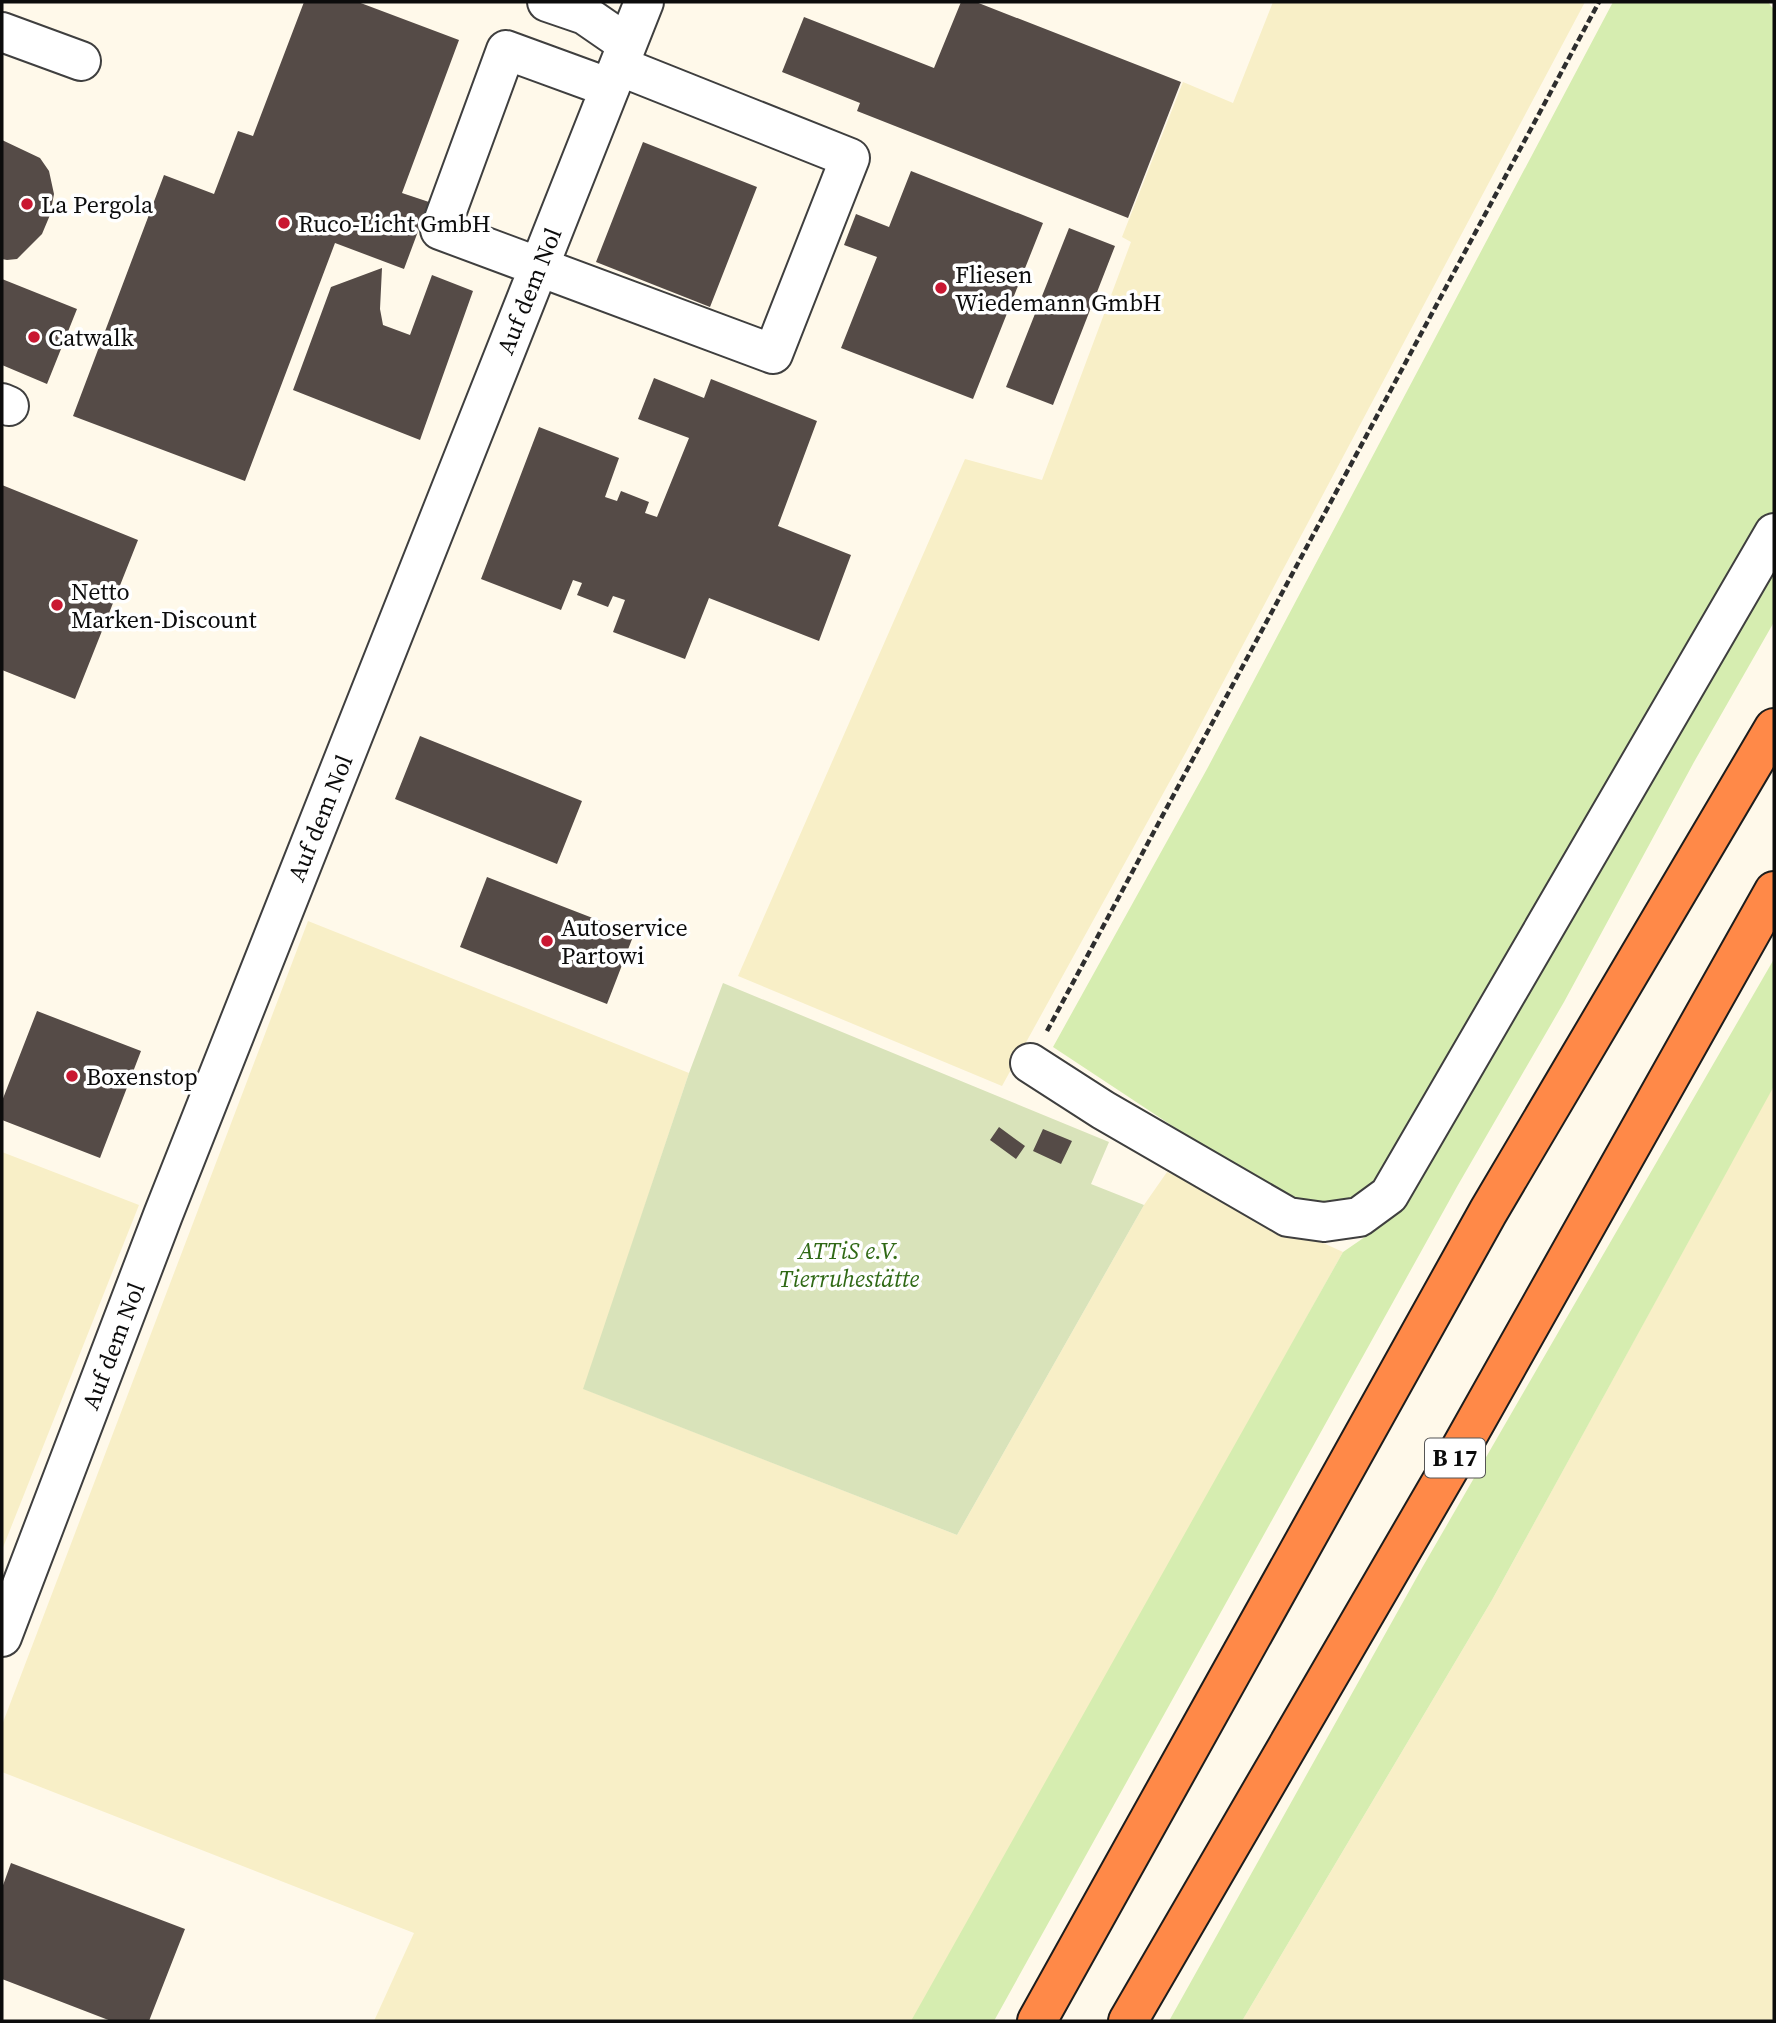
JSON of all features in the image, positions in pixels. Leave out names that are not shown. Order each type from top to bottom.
[{"type":"highway","points":[[1037,2021],[1488,1212],[1774,727]]},
{"type":"highway","name":"B 17","points":[[1128,2021],[1454,1460],[1774,891]]},
{"type":"street","points":[[547,2],[585,15],[619,66]]},
{"type":"street","name":"Auf dem Nol","points":[[2,1637],[163,1214],[644,2]]},
{"type":"street","points":[[2,32],[81,61]]},
{"type":"street","points":[[506,50],[619,66],[850,158],[773,354],[440,230],[506,50]]},
{"type":"street","points":[[1030,1063],[1103,1110],[1288,1217],[1324,1222],[1359,1217],[1389,1195],[1774,533]]},
{"type":"path","points":[[1030,1063],[1599,2]]},
{"type":"shaded area","points":[[1273,2],[1585,2],[1186,752],[1002,1086],[738,976],[965,459],[1042,480],[1131,242],[1122,237],[1183,82],[1233,103]]},
{"type":"shaded area","points":[[308,921],[689,1073],[584,1389],[957,1535],[1144,1205],[1167,1172],[1343,1252],[915,2021],[374,2021],[414,1933],[2,1772],[2,1725]]},
{"type":"shaded area","points":[[1774,1085],[1774,2021],[1242,2021],[1492,1600]]},
{"type":"shaded area","points":[[2,1152],[139,1205],[2,1550]]},
{"type":"green space","points":[[1613,2],[1768,2],[1774,10],[1774,513],[1381,1186],[1359,1208],[1292,1205],[1053,1047],[1207,769]]},
{"type":"green space","points":[[1774,567],[1774,622],[994,2021],[911,2021],[1343,1252],[1378,1228],[1398,1201]]},
{"type":"green space","points":[[1774,959],[1774,1086],[1492,1600],[1242,2021],[1169,2021],[1422,1568]]},
{"type":"green space","name":"ATTiS e.V. Tierruhestätte","points":[[723,983],[1109,1142],[1091,1184],[1144,1205],[957,1535],[583,1389],[689,1073]]},
{"type":"building","name":"Ruco-Licht GmbH","points":[[304,2],[358,2],[459,40],[402,193],[429,202],[404,269],[335,243],[245,481],[73,416],[164,175],[214,194],[238,131],[253,136]]},
{"type":"building","points":[[961,2],[976,2],[1181,82],[1128,218],[857,111],[860,103],[782,72],[804,17],[934,68]]},
{"type":"building","name":"La Pergola","points":[[2,140],[40,158],[49,171],[54,194],[50,215],[42,234],[17,259],[7,260],[2,259]]},
{"type":"building","points":[[643,142],[757,187],[710,307],[596,262]]},
{"type":"building","points":[[911,171],[1043,223],[973,399],[841,348],[877,257],[844,245],[856,214],[889,227]]},
{"type":"building","points":[[1069,228],[1115,246],[1053,405],[1006,387]]},
{"type":"building","points":[[382,268],[380,309],[383,325],[410,335],[432,275],[473,291],[420,440],[293,390],[331,287]]},
{"type":"building","name":"Catwalk","points":[[2,279],[77,309],[47,384],[2,365]]},
{"type":"building","points":[[654,378],[704,398],[711,379],[817,421],[778,526],[851,555],[819,641],[709,598],[685,659],[613,632],[625,600],[613,596],[608,607],[577,595],[582,583],[573,580],[561,610],[481,579],[539,427],[619,458],[605,497],[617,501],[621,491],[649,502],[645,513],[657,517],[689,438],[638,419]]},
{"type":"building","name":"Netto Marken-Discount","points":[[2,485],[138,540],[75,699],[2,670]]},
{"type":"building","points":[[420,736],[582,801],[557,864],[395,799]]},
{"type":"building","name":"Autoservice Partowi","points":[[487,877],[634,934],[607,1004],[460,947]]},
{"type":"building","name":"Boxenstop","points":[[37,1011],[141,1051],[100,1158],[2,1120],[2,1101]]},
{"type":"building","points":[[999,1127],[1025,1146],[1016,1159],[990,1140]]},
{"type":"building","points":[[1043,1129],[1072,1141],[1061,1164],[1033,1151]]},
{"type":"building","points":[[11,1863],[185,1929],[149,2021],[111,2021],[2,1979],[2,1888]]},
{"type":"place","name":"La Pergola","points":[[27,204]]},
{"type":"place","name":"Ruco-Licht GmbH","points":[[284,223]]},
{"type":"place","name":"Fliesen Wiedemann GmbH","points":[[941,288]]},
{"type":"place","name":"Catwalk","points":[[34,337]]},
{"type":"place","name":"Netto Marken-Discount","points":[[57,605]]},
{"type":"place","name":"Autoservice Partowi","points":[[547,941]]},
{"type":"place","name":"Boxenstop","points":[[72,1076]]}]
